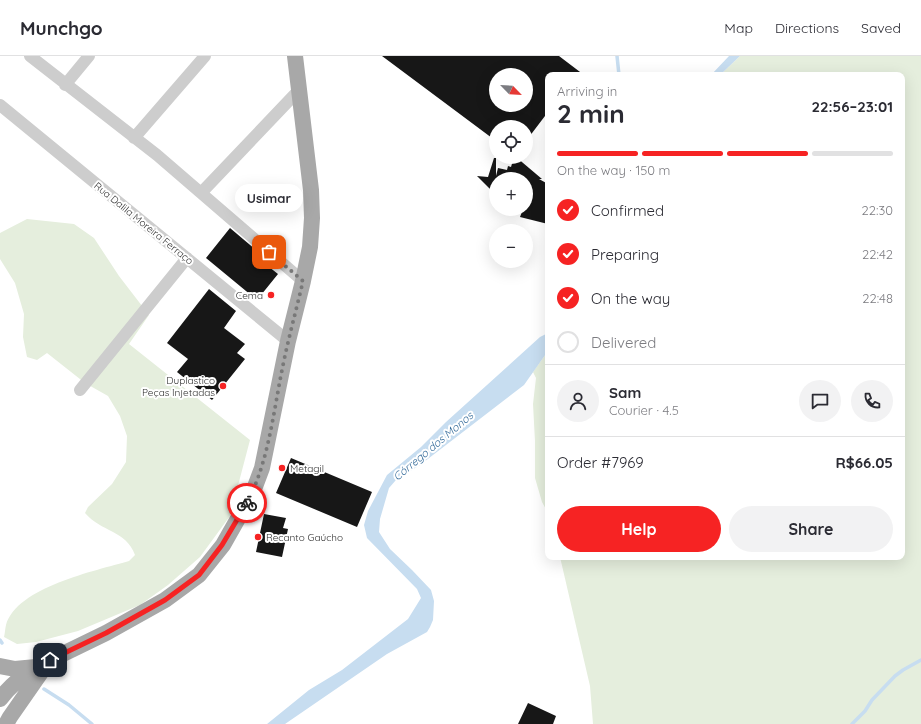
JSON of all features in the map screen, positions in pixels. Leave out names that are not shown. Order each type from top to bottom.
[{"type":"main road","points":[[0,700],[25,674],[43,663],[106,633],[165,600],[199,575],[222,545],[253,492],[262,468],[288,340],[310,247],[312,218],[311,190],[295,56]]},
{"type":"main road","points":[[0,666],[15,669],[43,663]]},
{"type":"main road","points":[[8,721],[43,663]]},
{"type":"street","points":[[30,56],[65,85],[157,155],[303,281]]},
{"type":"street","points":[[65,85],[89,56]]},
{"type":"street","points":[[134,138],[205,56]]},
{"type":"street","points":[[201,193],[299,90]]},
{"type":"street","name":"Rua Dalila Moreira Ferraço","points":[[0,105],[288,340]]},
{"type":"street","points":[[80,390],[187,258]]},
{"type":"street","points":[[0,700],[8,721]]},
{"type":"green space","points":[[740,56],[921,56],[921,724],[593,724],[590,686],[561,560],[905,560],[905,72],[723,72]]},
{"type":"green space","points":[[27,219],[74,224],[94,238],[119,276],[149,315],[129,344],[250,440],[230,516],[200,557],[168,585],[140,605],[78,631],[36,642],[17,644],[4,637],[6,625],[13,612],[25,600],[59,582],[129,561],[135,555],[126,541],[98,524],[85,513],[88,507],[112,484],[126,462],[127,436],[120,416],[108,396],[85,383],[47,353],[37,360],[27,357],[23,337],[24,314],[15,283],[0,259],[0,233]]},
{"type":"green space","points":[[545,355],[545,508],[535,478],[533,404],[536,378],[533,372]]},
{"type":"water","points":[[729,56],[740,56],[723,72],[714,72]]},
{"type":"water","name":"Córrego dos Monos","points":[[545,334],[545,355],[524,385],[420,465],[396,480],[389,488],[380,519],[379,532],[390,549],[431,590],[434,601],[433,620],[427,632],[387,654],[285,724],[267,724],[309,690],[342,670],[408,619],[421,598],[417,589],[367,538],[364,525],[368,511],[387,475],[421,447],[446,422],[540,337]]},
{"type":"building","points":[[382,56],[559,56],[580,72],[545,72],[545,116],[533,132],[533,120],[489,120],[489,136]]},
{"type":"building","points":[[492,164],[496,164],[496,172],[490,172]]},
{"type":"building","points":[[512,164],[524,164],[542,179],[539,179],[545,182],[545,223],[520,217],[533,216],[533,172],[497,172],[498,168],[507,170],[508,166],[511,167]]},
{"type":"building","points":[[489,174],[489,188],[477,176],[488,177]]},
{"type":"building","points":[[230,228],[262,255],[259,259],[278,274],[257,300],[206,258]]},
{"type":"building","points":[[209,289],[236,311],[224,328],[245,344],[237,353],[245,359],[212,400],[177,372],[188,359],[167,343]]},
{"type":"building","points":[[291,458],[372,492],[357,527],[276,493]]},
{"type":"building","points":[[264,514],[286,518],[283,528],[288,529],[282,557],[256,552]]},
{"type":"building","points":[[528,703],[556,716],[553,724],[518,724]]},
{"type":"waterway","points":[[617,56],[619,72]]},
{"type":"waterway","points":[[852,724],[895,676],[921,660]]},
{"type":"waterway","points":[[44,689],[69,705],[92,724]]},
{"type":"way so far","points":[[247,503],[262,468],[288,340],[303,281],[269,252]]},
{"type":"place","name":"Usimar","points":[[269,252]]},
{"type":"place","name":"Cema","points":[[271,295]]},
{"type":"place","name":"Duplastico Peças Injetadas","points":[[223,386]]},
{"type":"place","name":"Metagil","points":[[282,468]]},
{"type":"place","name":"Recanto Gaúcho","points":[[258,537]]},
{"type":"route","points":[[50,660],[106,633],[165,600],[199,575],[222,545],[247,503]]}]
